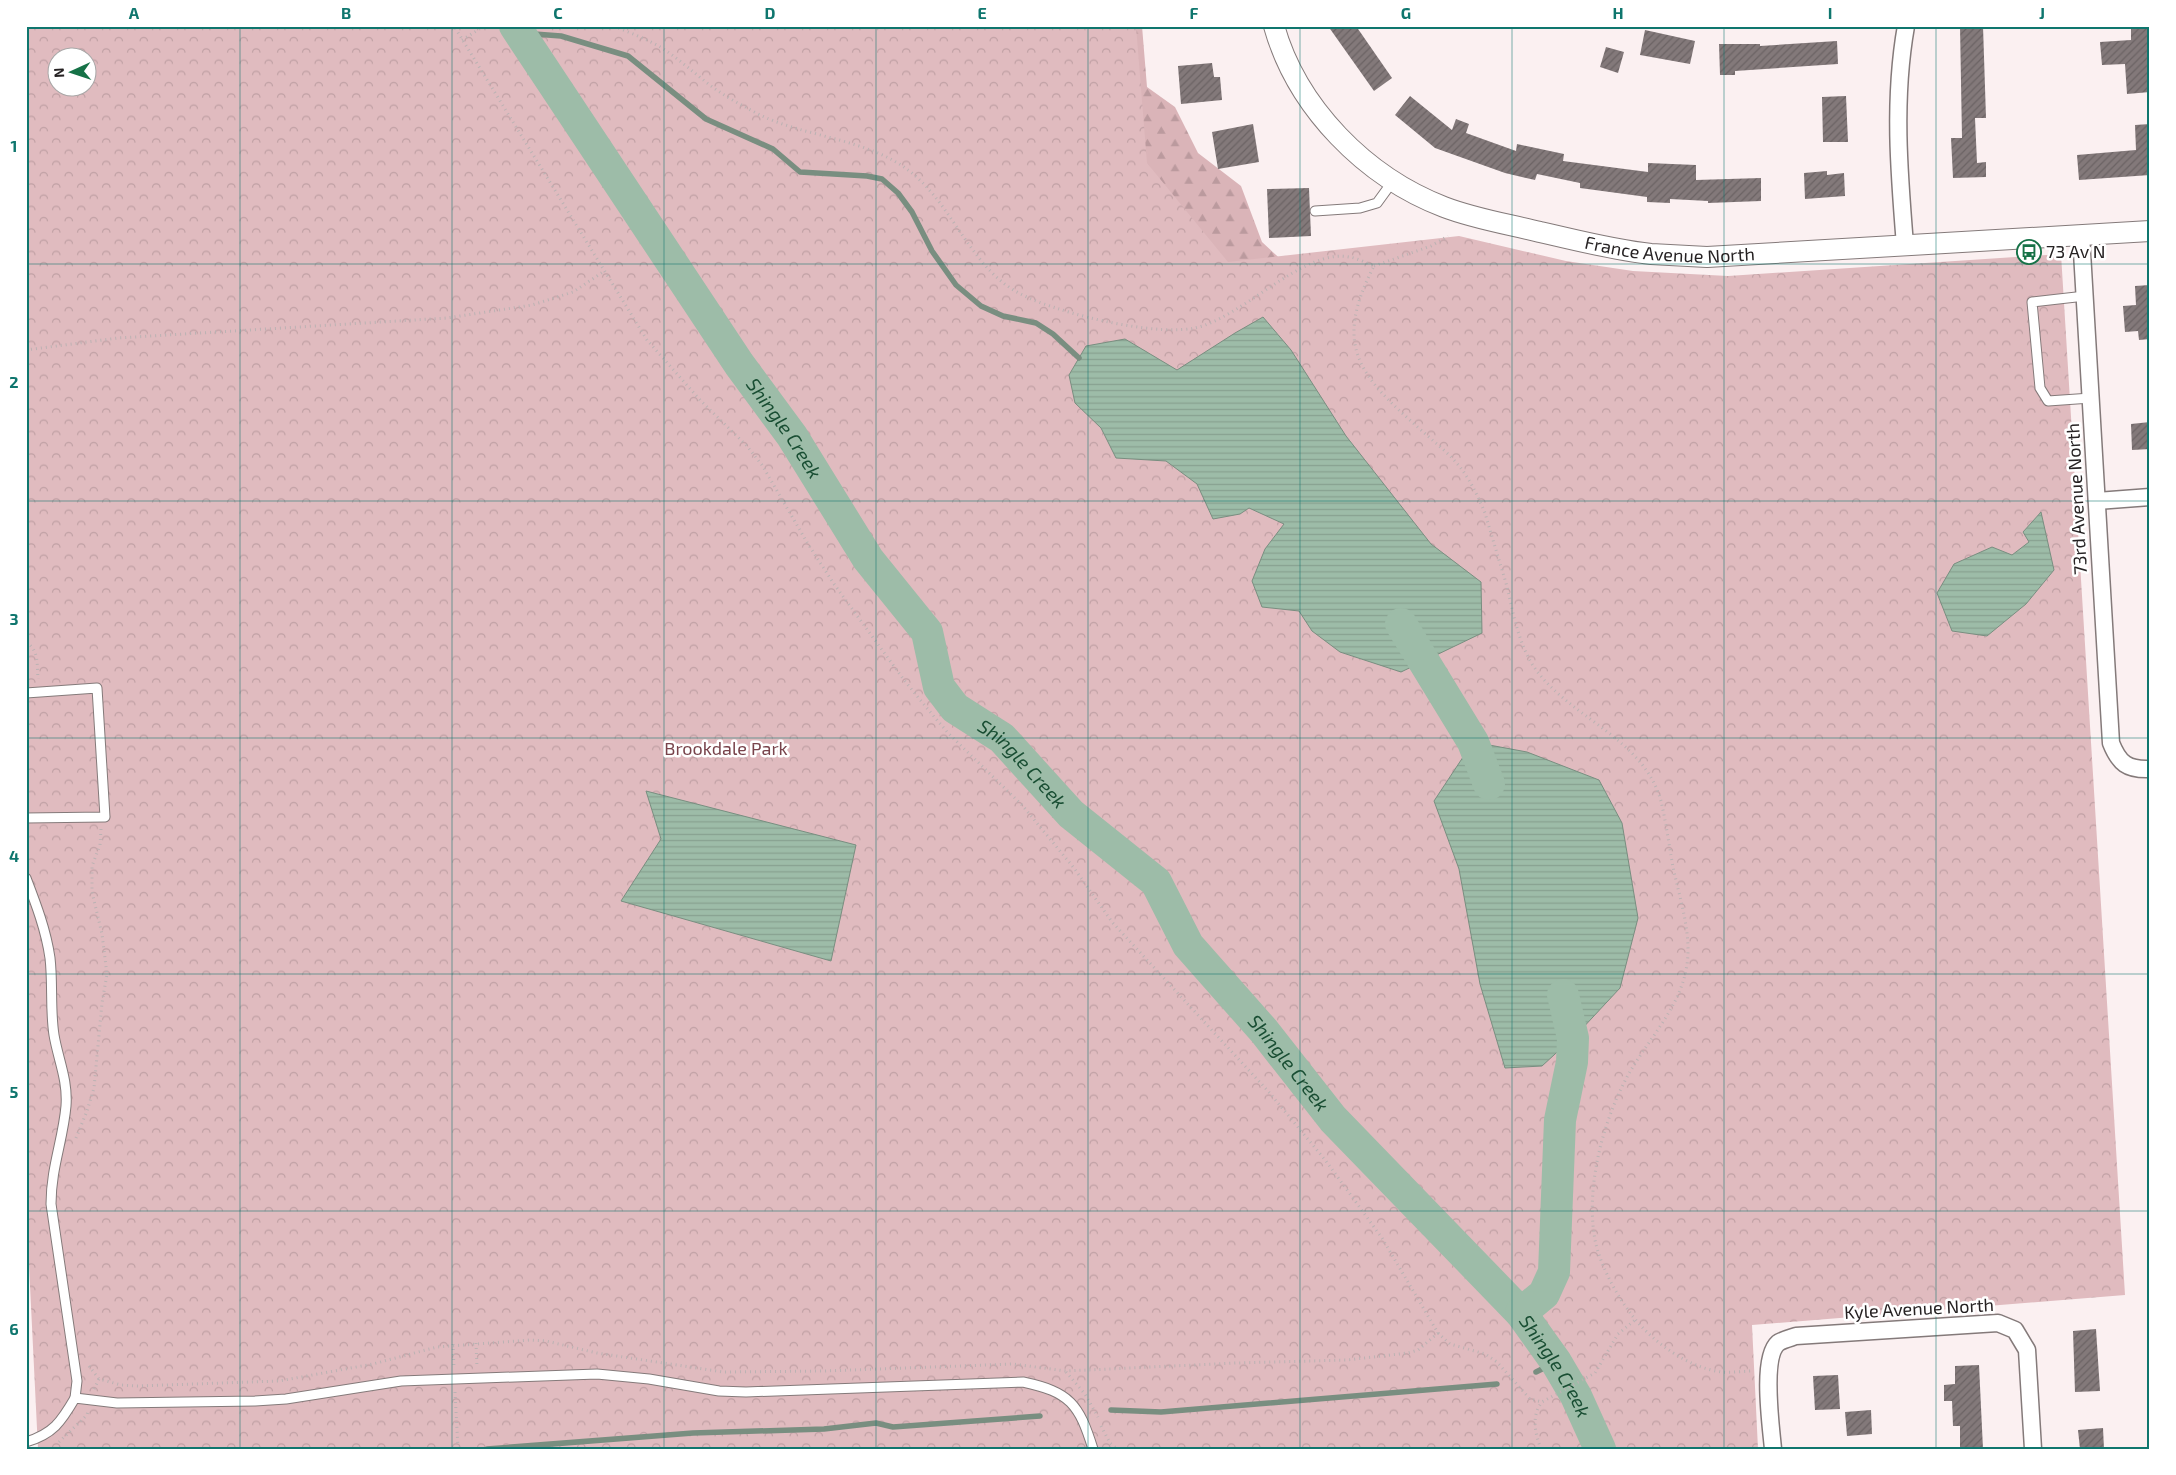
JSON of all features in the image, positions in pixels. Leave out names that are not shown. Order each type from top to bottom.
[{"type":"street","points":[[1905,245],[1898,95],[1899,68],[1906,26]]},
{"type":"street","name":"France Avenue North","points":[[1275,29],[1289,65],[1304,93],[1348,146],[1393,180],[1425,199],[1465,214],[1588,243],[1649,254],[1738,256],[2150,230]]},
{"type":"street","name":"73rd Avenue North","points":[[2081,235],[2111,743],[2117,759],[2136,770],[2150,769]]},
{"type":"street","points":[[2097,501],[2150,497]]},
{"type":"street","name":"Kyle Avenue North","points":[[1769,1362],[1778,1342],[1796,1336],[1998,1323],[2015,1330],[2026,1350],[2032,1449]]},
{"type":"street","points":[[1769,1362],[1773,1449]]},
{"type":"lane","points":[[1315,211],[1360,208],[1377,203],[1393,180]]},
{"type":"lane","points":[[2085,296],[2032,302],[2040,388],[2048,401],[2091,398]]},
{"type":"lane","points":[[26,693],[98,688],[105,817],[26,818]]},
{"type":"lane","points":[[26,878],[45,930],[52,980],[51,1012],[54,1037],[66,1083],[66,1106],[51,1181],[51,1204],[77,1381],[75,1398],[64,1418],[52,1431],[40,1438],[26,1442]]},
{"type":"lane","points":[[75,1398],[117,1403],[255,1401],[286,1399],[401,1381],[597,1374],[649,1379],[719,1391],[746,1392],[1022,1382],[1043,1386],[1059,1393],[1068,1400],[1076,1408],[1093,1449]]},
{"type":"lane","points":[[1086,1449],[1087,1431]]},
{"type":"path","points":[[454,26],[603,272],[647,340],[701,401],[747,446],[762,465],[808,544],[834,584],[904,680],[948,733],[1022,805],[1074,868],[1112,922],[1268,1091],[1326,1161],[1382,1238],[1438,1333],[1450,1344],[1485,1354],[1497,1362],[1530,1399],[1542,1402]]},
{"type":"path","points":[[462,40],[484,26]]},
{"type":"path","points":[[614,26],[649,40],[732,101],[762,116],[809,133],[877,153],[908,170],[930,191],[982,260],[1002,282],[1019,294],[1056,308],[1134,325],[1170,329],[1194,328],[1224,317],[1300,270],[1322,260],[1348,256],[1374,266],[1431,246],[1448,236]]},
{"type":"path","points":[[1374,266],[1362,289],[1354,319],[1354,347],[1364,369],[1383,394],[1455,461],[1476,493],[1485,514],[1523,644],[1533,666],[1553,689],[1635,755],[1650,774],[1662,804],[1687,935],[1686,973],[1670,1010],[1633,1067],[1612,1108],[1603,1137],[1595,1180],[1592,1204],[1595,1242],[1615,1288],[1635,1320],[1670,1350],[1697,1364],[1722,1372],[1769,1362]]},
{"type":"path","points":[[26,350],[118,338],[447,318],[532,305],[573,292],[603,272]]},
{"type":"path","points":[[26,642],[35,651],[38,692]]},
{"type":"path","points":[[73,1146],[94,1088],[102,1003],[107,974],[102,934],[92,892],[92,866],[102,836],[100,817]]},
{"type":"path","points":[[1541,1449],[1534,1420],[1538,1407],[1542,1402],[1596,1373],[1618,1334],[1635,1320]]},
{"type":"path","points":[[87,1358],[93,1374],[99,1379],[120,1385],[146,1386],[270,1382],[373,1364],[453,1344],[530,1340],[546,1341],[597,1353],[692,1369],[730,1372],[825,1371],[998,1364],[1066,1371],[1408,1354],[1418,1350],[1438,1333]]},
{"type":"path","points":[[476,1343],[478,1378]]},
{"type":"path","points":[[453,1344],[454,1369]]},
{"type":"path","points":[[93,1391],[99,1379]]},
{"type":"path","points":[[455,1389],[458,1449]]},
{"type":"green space","name":"Brookdale Park","points":[[26,26],[1136,26],[1147,163],[1228,262],[1459,236],[1566,261],[1633,271],[1728,276],[2061,254],[2125,1295],[1752,1325],[1758,1449],[38,1449],[26,1204]]},
{"type":"green space","points":[[996,26],[1142,26],[1147,87],[1175,107],[1198,153],[1241,186],[1262,242],[1289,267],[1232,307]]},
{"type":"shaded area","points":[[1263,317],[1291,350],[1346,436],[1431,544],[1481,582],[1482,633],[1401,672],[1340,652],[1312,631],[1299,611],[1262,607],[1252,581],[1265,549],[1284,524],[1249,508],[1240,514],[1213,519],[1197,484],[1166,461],[1116,458],[1101,428],[1075,403],[1069,375],[1086,346],[1125,339],[1177,370]]},
{"type":"shaded area","points":[[2041,512],[2054,570],[2026,604],[1987,636],[1952,631],[1937,593],[1954,564],[1992,547],[2012,555],[2029,542],[2023,532]]},
{"type":"shaded area","points":[[1473,742],[1527,752],[1599,780],[1622,823],[1638,918],[1620,988],[1579,1032],[1542,1066],[1505,1068],[1480,984],[1459,869],[1434,801]]},
{"type":"shaded area","points":[[646,791],[856,845],[831,961],[621,901],[661,839]]},
{"type":"building","points":[[1328,26],[1356,26],[1392,78],[1374,91]]},
{"type":"building","points":[[1960,26],[1983,26],[1986,118],[1975,118],[1977,163],[1986,162],[1986,177],[1953,178],[1951,138],[1962,138]]},
{"type":"building","points":[[2131,26],[2150,26],[2150,92],[2127,94],[2125,64],[2102,65],[2100,42],[2131,40]]},
{"type":"building","points":[[1645,30],[1695,41],[1690,64],[1640,55]]},
{"type":"building","points":[[1837,41],[1838,64],[1735,71],[1735,75],[1720,75],[1719,44],[1760,44],[1760,46]]},
{"type":"building","points":[[1606,47],[1624,52],[1618,73],[1600,67]]},
{"type":"building","points":[[1212,63],[1214,77],[1220,77],[1222,100],[1181,104],[1178,66]]},
{"type":"building","points":[[1410,96],[1452,130],[1456,119],[1469,124],[1466,133],[1516,151],[1517,144],[1564,154],[1563,161],[1648,172],[1648,163],[1696,165],[1696,180],[1761,178],[1761,201],[1708,203],[1708,201],[1670,199],[1670,203],[1647,202],[1647,197],[1580,188],[1580,183],[1537,174],[1535,180],[1505,173],[1435,148],[1395,115]]},
{"type":"building","points":[[1846,96],[1848,142],[1823,142],[1822,97]]},
{"type":"building","points":[[1253,124],[1259,162],[1218,169],[1212,132]]},
{"type":"building","points":[[2150,124],[2150,175],[2079,180],[2077,155],[2136,150],[2135,125]]},
{"type":"building","points":[[1827,171],[1827,175],[1844,173],[1845,196],[1805,199],[1804,173]]},
{"type":"building","points":[[1309,188],[1311,236],[1269,238],[1267,189]]},
{"type":"building","points":[[2150,285],[2150,339],[2139,340],[2138,331],[2125,332],[2123,306],[2136,305],[2135,286]]},
{"type":"building","points":[[2150,422],[2150,449],[2132,450],[2131,424]]},
{"type":"building","points":[[2096,1329],[2100,1391],[2075,1392],[2073,1331]]},
{"type":"building","points":[[1979,1365],[1983,1449],[1960,1449],[1960,1426],[1953,1426],[1952,1401],[1944,1401],[1944,1385],[1955,1384],[1955,1366]]},
{"type":"building","points":[[1838,1375],[1840,1409],[1815,1410],[1813,1376]]},
{"type":"building","points":[[1871,1410],[1872,1434],[1847,1436],[1845,1412]]},
{"type":"building","points":[[2103,1428],[2104,1449],[2080,1449],[2078,1430]]},
{"type":"waterway","name":"Shingle Creek","points":[[515,26],[739,364],[792,436],[868,559],[927,632],[939,687],[955,708],[1002,738],[1071,814],[1156,882],[1188,945],[1264,1031],[1333,1119],[1521,1313],[1556,1362],[1576,1396],[1600,1449]]},
{"type":"waterway","points":[[521,33],[561,36],[628,56],[706,119],[773,149],[800,172],[867,176],[882,179],[898,193],[912,212],[932,251],[956,285],[981,306],[1003,316],[1036,323],[1053,334],[1079,358]]},
{"type":"waterway","points":[[1401,624],[1473,742],[1489,784]]},
{"type":"waterway","points":[[1521,1313],[1544,1294],[1554,1272],[1560,1120],[1572,1062],[1573,1038],[1563,995]]},
{"type":"waterway","points":[[1536,1372],[1556,1362]]},
{"type":"waterway","points":[[1111,1410],[1161,1412],[1497,1384]]},
{"type":"waterway","points":[[487,1449],[693,1433],[824,1429],[876,1423],[893,1427],[1040,1416]]},
{"type":"place","name":"73 Av N","points":[[2029,252]]}]
